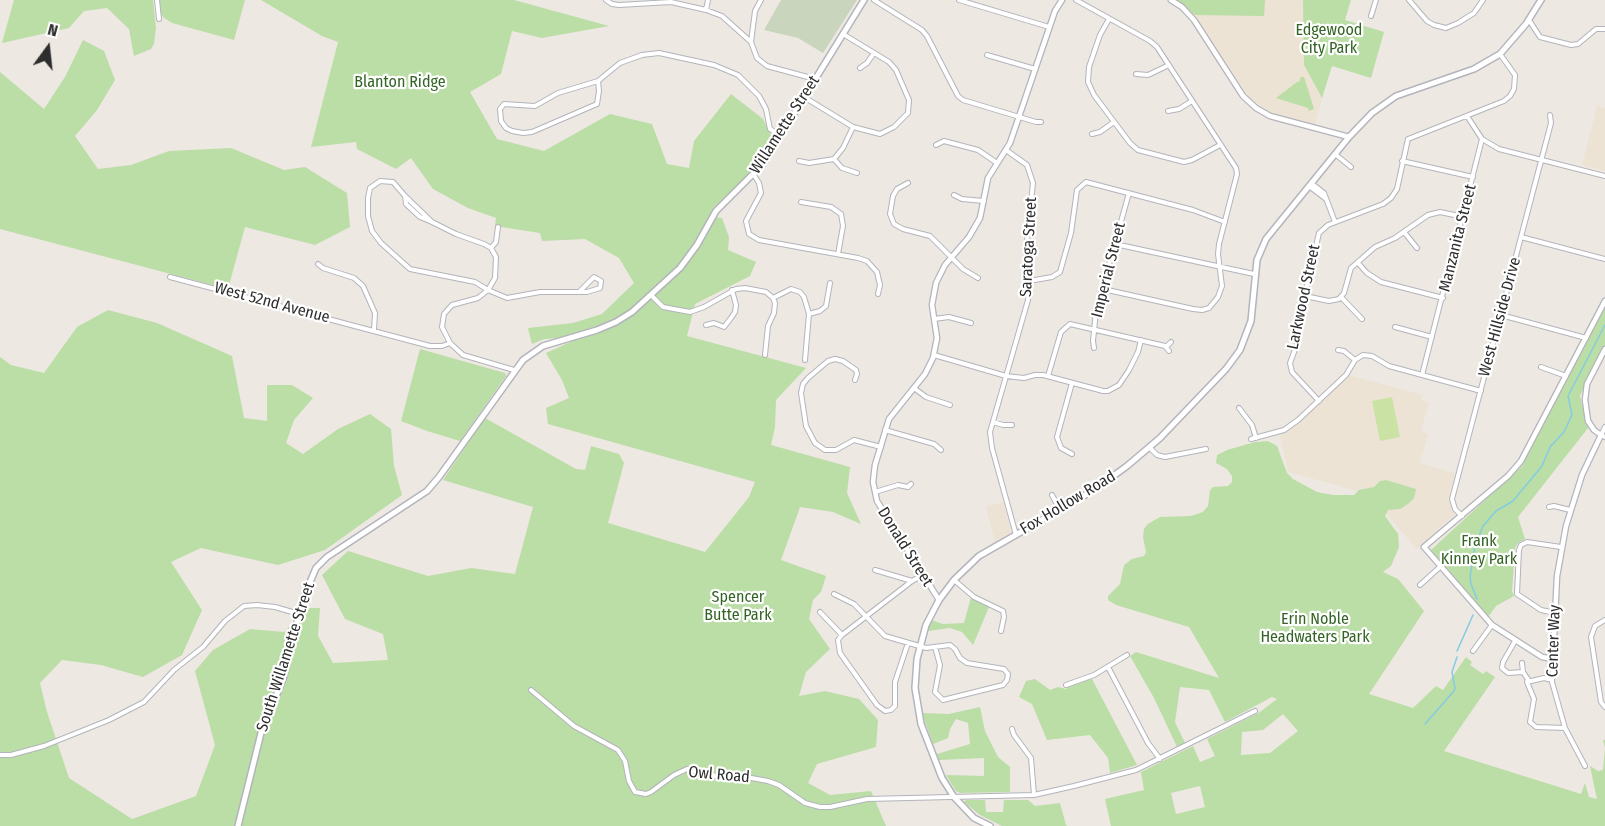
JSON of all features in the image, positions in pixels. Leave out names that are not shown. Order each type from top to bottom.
[{"type":"main road","name":"Willamette Street","points":[[481,417],[523,360],[543,346],[616,322],[651,295],[688,258],[724,201],[763,164],[864,0]]},
{"type":"main road","name":"Fox Hollow Road","points":[[990,826],[974,818],[954,797],[942,778],[921,724],[915,679],[926,625],[939,600],[954,580],[979,556],[1111,479],[1149,447],[1226,369],[1240,350],[1251,319],[1257,261],[1266,239],[1349,137],[1372,113],[1396,96],[1474,69],[1500,54],[1529,20],[1541,0]]},
{"type":"main road","name":"South Willamette Street","points":[[238,826],[259,741],[283,679],[303,599],[316,568],[327,557],[427,491],[481,417]]},
{"type":"street","points":[[157,0],[159,19]]},
{"type":"street","points":[[606,0],[619,5],[671,2],[706,10],[722,16],[751,42]]},
{"type":"street","points":[[706,10],[708,0]]},
{"type":"street","points":[[761,0],[755,11],[752,30],[751,42],[754,54],[764,64],[815,79]]},
{"type":"street","points":[[874,0],[922,30],[958,96],[963,100],[1037,123],[1041,122]]},
{"type":"street","points":[[959,0],[1049,27]]},
{"type":"street","name":"Donald Street","points":[[939,600],[886,519],[877,501],[874,472],[885,430],[893,412],[930,366],[937,338],[932,304],[936,283],[951,257],[975,229],[984,202],[988,178],[1006,150],[1055,10],[1062,0]]},
{"type":"street","points":[[1076,0],[1152,42],[1236,168],[1237,174],[1219,244],[1222,278],[1215,303],[1202,310],[1103,289]]},
{"type":"street","points":[[1171,0],[1182,7],[1194,20],[1243,96],[1256,108],[1270,116],[1349,137]]},
{"type":"street","points":[[1371,16],[1376,0]]},
{"type":"street","points":[[1409,0],[1427,21],[1446,28],[1474,12],[1483,0]]},
{"type":"street","points":[[1109,19],[1099,38],[1089,67],[1088,78],[1092,92],[1135,148],[1181,162],[1190,161],[1220,145]]},
{"type":"street","points":[[1529,20],[1540,37],[1571,45],[1578,44],[1596,29],[1605,28]]},
{"type":"street","points":[[742,34],[749,36],[752,30]]},
{"type":"street","points":[[804,97],[853,127],[880,134],[887,132],[904,117],[910,106],[907,93],[896,70],[889,62],[843,34]]},
{"type":"street","points":[[598,81],[597,104],[530,132],[516,132],[504,125],[500,116],[503,104],[534,106],[558,93],[598,81],[620,63],[652,53],[674,55],[714,65],[738,75],[756,90],[766,110],[770,129],[780,135]]},
{"type":"street","points":[[860,68],[874,53]]},
{"type":"street","name":"Larkwood Street","points":[[1319,401],[1292,372],[1291,367],[1317,237],[1324,227],[1392,198],[1397,189],[1408,139],[1504,101],[1514,89],[1515,75],[1500,54]]},
{"type":"street","points":[[987,55],[1035,69]]},
{"type":"street","points":[[1136,74],[1148,75],[1169,65]]},
{"type":"street","points":[[1168,111],[1179,109],[1192,101]]},
{"type":"street","name":"West Hillside Drive","points":[[1462,516],[1455,509],[1452,499],[1551,123],[1550,115]]},
{"type":"street","points":[[1467,116],[1482,139],[1499,149],[1605,176]]},
{"type":"street","points":[[1092,134],[1100,132],[1114,122]]},
{"type":"street","points":[[799,161],[809,163],[834,159],[843,148],[853,127]]},
{"type":"street","name":"Manzanita Street","points":[[1422,375],[1482,139]]},
{"type":"street","points":[[936,145],[944,141],[978,150],[997,163]]},
{"type":"street","name":"Saratoga Street","points":[[1006,150],[1027,165],[1032,178],[1026,251],[1028,300],[990,439],[1016,535]]},
{"type":"street","points":[[1335,154],[1351,167]]},
{"type":"street","points":[[834,159],[842,168],[858,173]]},
{"type":"street","points":[[1402,161],[1473,177]]},
{"type":"street","points":[[754,175],[761,193],[746,221],[749,234],[759,240],[858,258],[873,266],[879,279],[878,294]]},
{"type":"street","points":[[514,370],[467,357],[457,351],[450,343],[442,323],[445,311],[452,305],[478,298],[488,290],[494,282],[496,257],[491,248],[432,222],[391,181],[380,181],[370,188],[369,219],[377,239],[410,270],[475,282],[488,290],[507,298],[540,292],[579,291],[597,289],[602,286],[601,281],[594,277],[579,291]]},
{"type":"street","points":[[1029,281],[1052,277],[1060,272],[1071,233],[1076,193],[1080,185],[1091,182],[1193,210],[1225,222]]},
{"type":"street","points":[[908,183],[897,189],[894,194],[890,211],[892,221],[900,228],[930,236],[963,269],[978,278]]},
{"type":"street","points":[[1310,185],[1324,194],[1335,222]]},
{"type":"street","name":"Imperial Street","points":[[1094,348],[1096,311],[1129,193]]},
{"type":"street","points":[[954,195],[962,199],[984,202]]},
{"type":"street","points":[[801,202],[831,207],[841,214],[843,226],[838,254]]},
{"type":"street","points":[[1305,296],[1329,301],[1341,297],[1345,291],[1350,270],[1358,262],[1375,247],[1404,232],[1423,218],[1435,213],[1464,217]]},
{"type":"street","points":[[491,248],[496,242],[498,227]]},
{"type":"street","points":[[1404,232],[1417,248]]},
{"type":"street","points":[[1521,237],[1605,259]]},
{"type":"street","points":[[1115,244],[1254,274]]},
{"type":"street","points":[[1358,262],[1367,273],[1381,282],[1443,298]]},
{"type":"street","points":[[318,264],[323,268],[354,278],[363,286],[375,313],[374,330]]},
{"type":"street","name":"West 52nd Avenue","points":[[170,277],[434,346],[450,343]]},
{"type":"street","points":[[808,314],[820,311],[826,306],[830,283]]},
{"type":"street","points":[[651,295],[663,307],[690,312],[704,307],[732,290],[740,288],[761,291],[773,298],[775,307],[768,326],[765,355]]},
{"type":"street","points":[[773,298],[787,289],[797,290],[804,297],[808,314],[805,360]]},
{"type":"street","points":[[706,325],[714,323],[724,327],[733,315],[736,303],[732,290]]},
{"type":"street","points":[[1341,297],[1362,319]]},
{"type":"street","points":[[1553,659],[1536,655],[1492,625],[1424,548],[1508,476],[1521,461],[1605,301]]},
{"type":"street","points":[[1501,315],[1586,338]]},
{"type":"street","points":[[934,319],[949,317],[971,323]]},
{"type":"street","points":[[1048,376],[1062,329],[1066,326],[1074,324],[1141,340],[1167,349],[1171,342]]},
{"type":"street","points":[[1395,327],[1432,338]]},
{"type":"street","points":[[934,355],[1006,376],[1018,378],[1035,375],[1048,376],[1103,391],[1114,389],[1119,385],[1133,364],[1141,340]]},
{"type":"street","points":[[1603,436],[1594,430],[1588,421],[1585,400],[1587,384],[1605,349]]},
{"type":"street","points":[[1338,350],[1344,351],[1355,360]]},
{"type":"street","points":[[1239,408],[1252,425],[1254,439],[1289,427],[1346,375],[1355,360],[1369,354],[1389,366],[1481,391]]},
{"type":"street","points":[[855,380],[856,370],[843,361],[832,359],[804,382],[801,393],[806,426],[818,446],[832,451],[854,440],[881,447]]},
{"type":"street","points":[[1541,368],[1566,376]]},
{"type":"street","points":[[1072,383],[1057,437],[1061,448],[1072,454]]},
{"type":"street","points":[[914,388],[926,397],[950,405]]},
{"type":"street","points":[[993,422],[1003,425],[1012,424]]},
{"type":"street","name":"Center Way","points":[[1585,766],[1565,728],[1552,680],[1555,613],[1561,547],[1570,510],[1582,475],[1603,436],[1605,427]]},
{"type":"street","points":[[885,430],[934,444],[941,450]]},
{"type":"street","points":[[1149,447],[1157,455],[1165,457],[1206,449]]},
{"type":"street","name":"Donald Street","points":[[875,492],[898,485],[908,487],[911,484]]},
{"type":"street","points":[[1052,495],[1061,510]]},
{"type":"street","points":[[1549,507],[1570,510]]},
{"type":"street","points":[[1555,613],[1541,610],[1517,594],[1519,550],[1522,543],[1527,542],[1561,547]]},
{"type":"street","points":[[1420,585],[1441,566]]},
{"type":"street","points":[[875,570],[912,581]]},
{"type":"street","points":[[908,643],[895,682],[895,706],[885,711],[877,705],[840,653],[838,639],[912,581],[923,575]]},
{"type":"street","points":[[954,580],[974,597],[1003,611],[1001,631]]},
{"type":"street","points":[[834,594],[854,604],[885,636],[920,646],[953,646],[960,658],[967,663],[1001,667],[1006,671],[1007,680],[1003,685],[943,700],[935,692],[940,665],[935,647]]},
{"type":"street","points":[[0,755],[12,755],[44,746],[109,720],[144,702],[174,670],[203,648],[230,617],[244,606],[275,607],[299,614]]},
{"type":"street","points":[[820,612],[842,635]]},
{"type":"street","points":[[1605,620],[1595,626],[1590,637],[1602,702],[1605,707]]},
{"type":"street","points":[[1473,651],[1492,625]]},
{"type":"street","points":[[1515,641],[1502,668],[1508,673],[1523,672]]},
{"type":"street","points":[[1066,685],[1094,675],[1127,655]]},
{"type":"street","points":[[1522,663],[1523,672],[1528,681],[1527,686],[1534,699],[1530,718],[1532,724],[1536,727],[1565,728]]},
{"type":"street","points":[[1108,667],[1148,743],[1160,759]]},
{"type":"street","points":[[1528,681],[1544,678],[1552,680]]},
{"type":"street","name":"Owl Road","points":[[531,690],[574,726],[618,750],[625,761],[632,788],[641,794],[651,792],[674,775],[687,769],[716,776],[746,777],[768,781],[779,785],[805,802],[820,807],[867,799],[954,797]]},
{"type":"street","points":[[954,797],[1034,795],[1115,776],[1136,770],[1160,759],[1255,711]]},
{"type":"street","points":[[1012,729],[1031,758],[1034,795]]},
{"type":"shaded area","points":[[1176,0],[1303,0],[1304,65],[1322,98],[1315,125],[1271,113],[1251,100],[1195,16]]},
{"type":"shaded area","points":[[1597,106],[1605,108],[1605,171],[1582,165]]},
{"type":"shaded area","points":[[1349,375],[1423,395],[1421,400],[1429,402],[1421,431],[1428,434],[1420,463],[1455,473],[1448,500],[1455,514],[1417,549],[1369,494],[1288,472],[1280,435],[1297,424]]},
{"type":"shaded area","points":[[1003,502],[1011,532],[995,542],[986,507]]},
{"type":"green space","points":[[14,0],[153,0],[156,28],[154,44],[151,49],[134,56],[129,29],[107,8],[84,11],[69,28],[2,43]]},
{"type":"green space","points":[[159,0],[245,0],[234,40],[172,23],[160,12]]},
{"type":"green space","name":"Blanton Ridge","points":[[261,0],[514,0],[609,26],[542,38],[512,31],[501,74],[470,92],[497,139],[544,151],[610,114],[652,124],[667,164],[689,168],[694,141],[731,94],[763,119],[774,141],[755,169],[714,207],[696,240],[678,265],[631,309],[617,320],[602,326],[562,338],[544,339],[532,344],[528,328],[573,323],[602,314],[634,283],[619,258],[585,239],[542,241],[540,233],[495,226],[496,218],[468,208],[433,189],[411,158],[396,169],[357,149],[356,142],[311,147],[338,42],[322,36]]},
{"type":"green space","points":[[781,0],[857,0],[823,53],[798,38],[764,30]]},
{"type":"green space","points":[[1177,0],[1265,0],[1264,16],[1195,15]]},
{"type":"green space","name":"Edgewood City Park","points":[[1303,0],[1351,0],[1345,20],[1384,32],[1371,78],[1332,66],[1322,98],[1304,65]]},
{"type":"green space","points":[[83,40],[104,51],[115,80],[97,110],[75,136],[98,169],[131,165],[169,151],[231,148],[284,170],[305,167],[347,193],[350,227],[315,245],[245,227],[228,289],[0,229],[0,72],[44,109],[65,77]]},
{"type":"green space","points":[[1301,77],[1304,77],[1314,109],[1309,111],[1308,108],[1276,98],[1299,82]]},
{"type":"green space","name":"Spencer Butte Park","points":[[712,217],[722,218],[729,237],[728,250],[756,262],[750,276],[695,304],[687,336],[806,368],[776,400],[775,427],[771,445],[850,467],[847,493],[861,524],[833,512],[800,507],[781,560],[826,576],[821,592],[813,600],[809,619],[830,649],[806,672],[799,696],[825,691],[859,699],[878,720],[876,747],[817,764],[808,783],[830,795],[871,791],[886,826],[0,826],[0,357],[11,365],[44,373],[77,327],[108,310],[157,323],[232,356],[244,418],[267,421],[267,385],[292,385],[313,398],[294,420],[286,443],[303,454],[338,429],[370,414],[391,429],[394,466],[402,495],[325,550],[278,565],[201,548],[171,562],[202,610],[182,655],[143,677],[101,665],[62,660],[40,683],[69,778],[132,819],[196,796],[215,745],[195,671],[213,650],[250,629],[284,632],[307,608],[320,608],[318,636],[333,663],[388,660],[383,634],[345,619],[322,575],[348,551],[428,576],[471,568],[515,574],[533,507],[443,480],[485,418],[576,469],[585,470],[591,446],[619,454],[624,463],[608,523],[705,552],[749,497],[755,482],[548,424],[546,408],[569,398],[562,380],[546,353],[624,318],[680,268]]},
{"type":"green space","name":"Frank Kinney Park","points":[[1605,307],[1605,344],[1580,396],[1588,428],[1518,517],[1525,539],[1515,548],[1512,591],[1514,596],[1496,606],[1488,617],[1431,550],[1522,466]]},
{"type":"green space","points":[[420,349],[505,373],[506,376],[460,441],[401,421]]},
{"type":"green space","points":[[1392,397],[1400,437],[1380,441],[1372,401]]},
{"type":"green space","name":"Erin Noble Headwaters Park","points":[[1268,441],[1277,446],[1287,473],[1293,479],[1317,492],[1354,495],[1359,490],[1374,487],[1380,481],[1386,480],[1416,489],[1414,498],[1408,504],[1400,509],[1388,510],[1385,516],[1398,534],[1399,547],[1391,566],[1383,572],[1398,579],[1424,611],[1369,694],[1413,708],[1436,686],[1443,690],[1466,657],[1472,662],[1470,665],[1483,674],[1486,671],[1495,677],[1444,751],[1581,794],[1585,783],[1589,797],[1597,799],[1590,766],[1598,771],[1603,770],[1605,748],[1605,826],[1111,826],[1105,799],[1144,790],[1141,772],[1193,746],[1200,762],[1215,756],[1207,739],[1260,712],[1277,699],[1272,697],[1225,722],[1209,690],[1180,687],[1175,722],[1185,743],[1177,747],[1154,698],[1130,656],[1136,652],[1219,678],[1189,627],[1116,605],[1108,600],[1108,596],[1120,584],[1124,565],[1132,559],[1144,556],[1146,552],[1144,529],[1148,524],[1160,517],[1191,516],[1203,512],[1208,506],[1210,490],[1213,487],[1228,486],[1232,482],[1232,476],[1227,469],[1216,463],[1217,455],[1255,442]],"holes":[[[1283,714],[1298,731],[1270,753],[1241,755],[1242,732],[1263,730]],[[1200,786],[1205,807],[1176,814],[1171,793]]]},
{"type":"green space","points":[[971,597],[989,607],[973,645],[962,632],[950,628],[928,631],[931,620],[943,624],[964,623]]},
{"type":"green space","points":[[1035,679],[1050,690],[1058,687],[1066,689],[1071,684],[1092,679],[1137,765],[1110,773],[1108,758],[1090,735],[1047,740],[1032,704],[1019,697],[1026,681]]},
{"type":"green space","points":[[980,707],[985,731],[998,757],[1010,767],[1010,792],[960,793],[956,791],[946,775],[984,776],[984,758],[939,760],[937,754],[970,744],[968,723],[956,719],[948,738],[933,744],[922,713],[949,714]]},
{"type":"green space","points":[[966,800],[985,800],[986,812],[1003,812],[1004,800],[1028,800],[1035,806],[1060,803],[1068,826],[1002,826],[980,815],[964,802]]},
{"type":"waterway","points":[[1477,599],[1470,577],[1475,546],[1483,526],[1496,511],[1513,501],[1542,466],[1550,447],[1564,432],[1572,415],[1568,396],[1605,325]]},
{"type":"waterway","points":[[1457,651],[1473,615]]},
{"type":"waterway","points":[[1425,724],[1454,691],[1452,672],[1457,657]]}]
